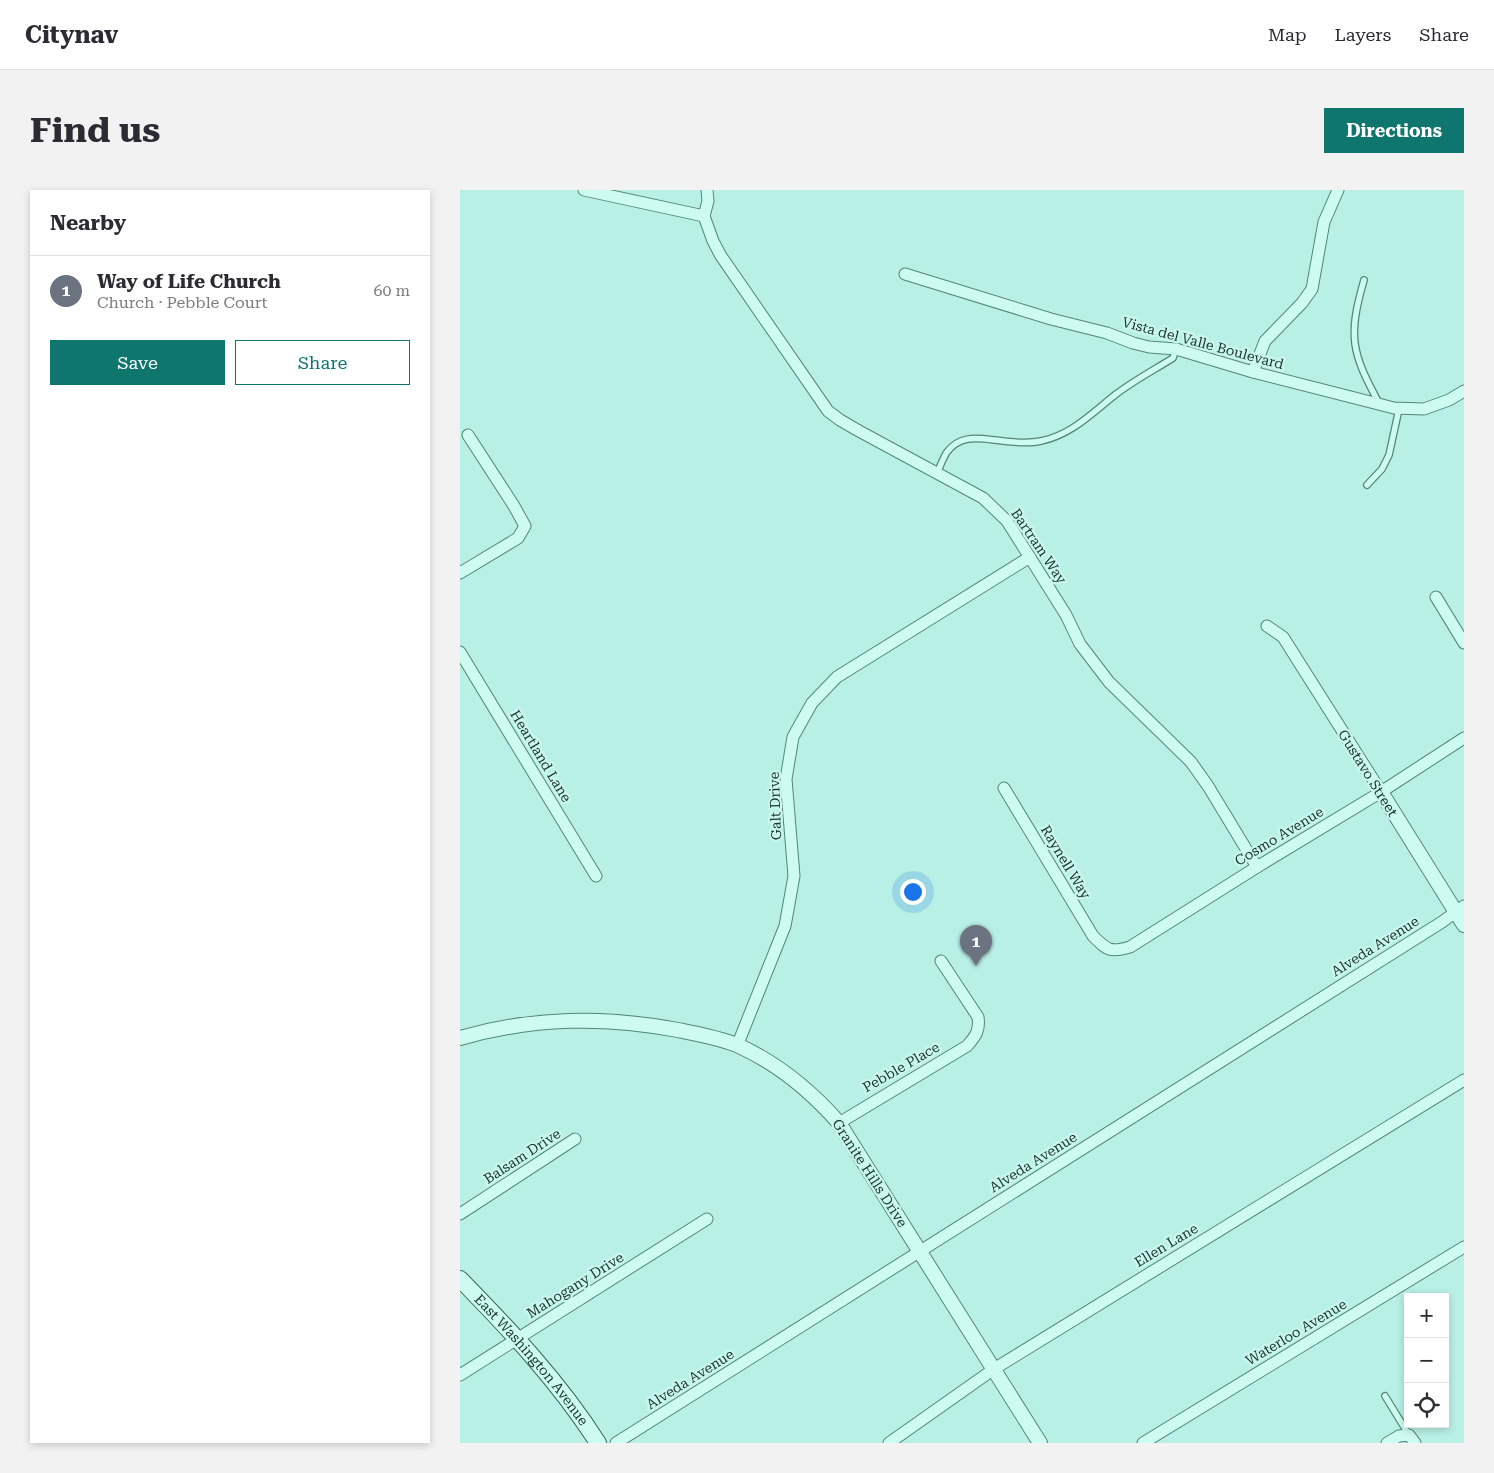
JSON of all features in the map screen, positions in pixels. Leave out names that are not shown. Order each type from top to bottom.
[{"type":"main road","name":"East Washington Avenue","points":[[460,1279],[518,1339],[550,1377],[598,1443]]},
{"type":"street","points":[[584,190],[704,216],[708,201],[708,190]]},
{"type":"street","points":[[1253,372],[1265,341],[1302,304],[1312,289],[1324,222],[1338,190]]},
{"type":"street","name":"Bartram Way","points":[[704,216],[713,242],[721,256],[828,411],[858,431],[983,498],[1007,521],[1066,615],[1080,644],[1109,682],[1191,762],[1208,786],[1257,867]]},
{"type":"street","name":"Vista del Valle Boulevard","points":[[905,274],[1051,319],[1107,333],[1133,343],[1148,347],[1176,350],[1253,372],[1399,409],[1424,409],[1449,400],[1464,391]]},
{"type":"street","points":[[460,573],[518,538],[525,526],[468,435]]},
{"type":"street","name":"Galt Drive","points":[[737,1046],[785,926],[794,876],[786,779],[793,737],[812,703],[837,677],[1030,558]]},
{"type":"street","points":[[1436,598],[1464,643]]},
{"type":"street","name":"Gustavo Street","points":[[1267,626],[1283,637],[1380,792],[1460,909],[1464,925]]},
{"type":"street","name":"Heartland Lane","points":[[460,652],[596,876]]},
{"type":"street","name":"Cosmo Avenue","points":[[1106,949],[1117,951],[1130,947],[1464,738]]},
{"type":"street","name":"Raynell Way","points":[[1004,788],[1093,936],[1106,949]]},
{"type":"street","name":"Alveda Avenue","points":[[616,1443],[1460,909]]},
{"type":"street","name":"Pebble Place","points":[[839,1123],[967,1046],[977,1035],[978,1017],[941,961]]},
{"type":"street","name":"Granite Hills Drive","points":[[460,1038],[493,1030],[538,1023],[580,1020],[652,1025],[706,1036],[737,1046],[756,1055],[793,1078],[815,1097],[839,1123],[1040,1443]]},
{"type":"street","name":"Ellen Lane","points":[[889,1443],[994,1369],[1464,1080]]},
{"type":"street","name":"Balsam Drive","points":[[460,1214],[575,1139]]},
{"type":"street","name":"Mahogany Drive","points":[[460,1376],[707,1219]]},
{"type":"street","name":"Waterloo Avenue","points":[[1143,1443],[1464,1247]]},
{"type":"street","points":[[1387,1443],[1398,1436],[1412,1439]]},
{"type":"lane","points":[[1364,280],[1353,325],[1354,348],[1362,372],[1380,405]]},
{"type":"lane","points":[[937,474],[946,453],[953,446],[967,438],[1039,441],[1052,438],[1071,429],[1116,394],[1173,358],[1176,350]]},
{"type":"lane","points":[[1367,485],[1382,469],[1389,455],[1399,409]]},
{"type":"lane","points":[[1385,1396],[1412,1439]]},
{"type":"place","name":"Way of Life Church","points":[[976,966]]}]
